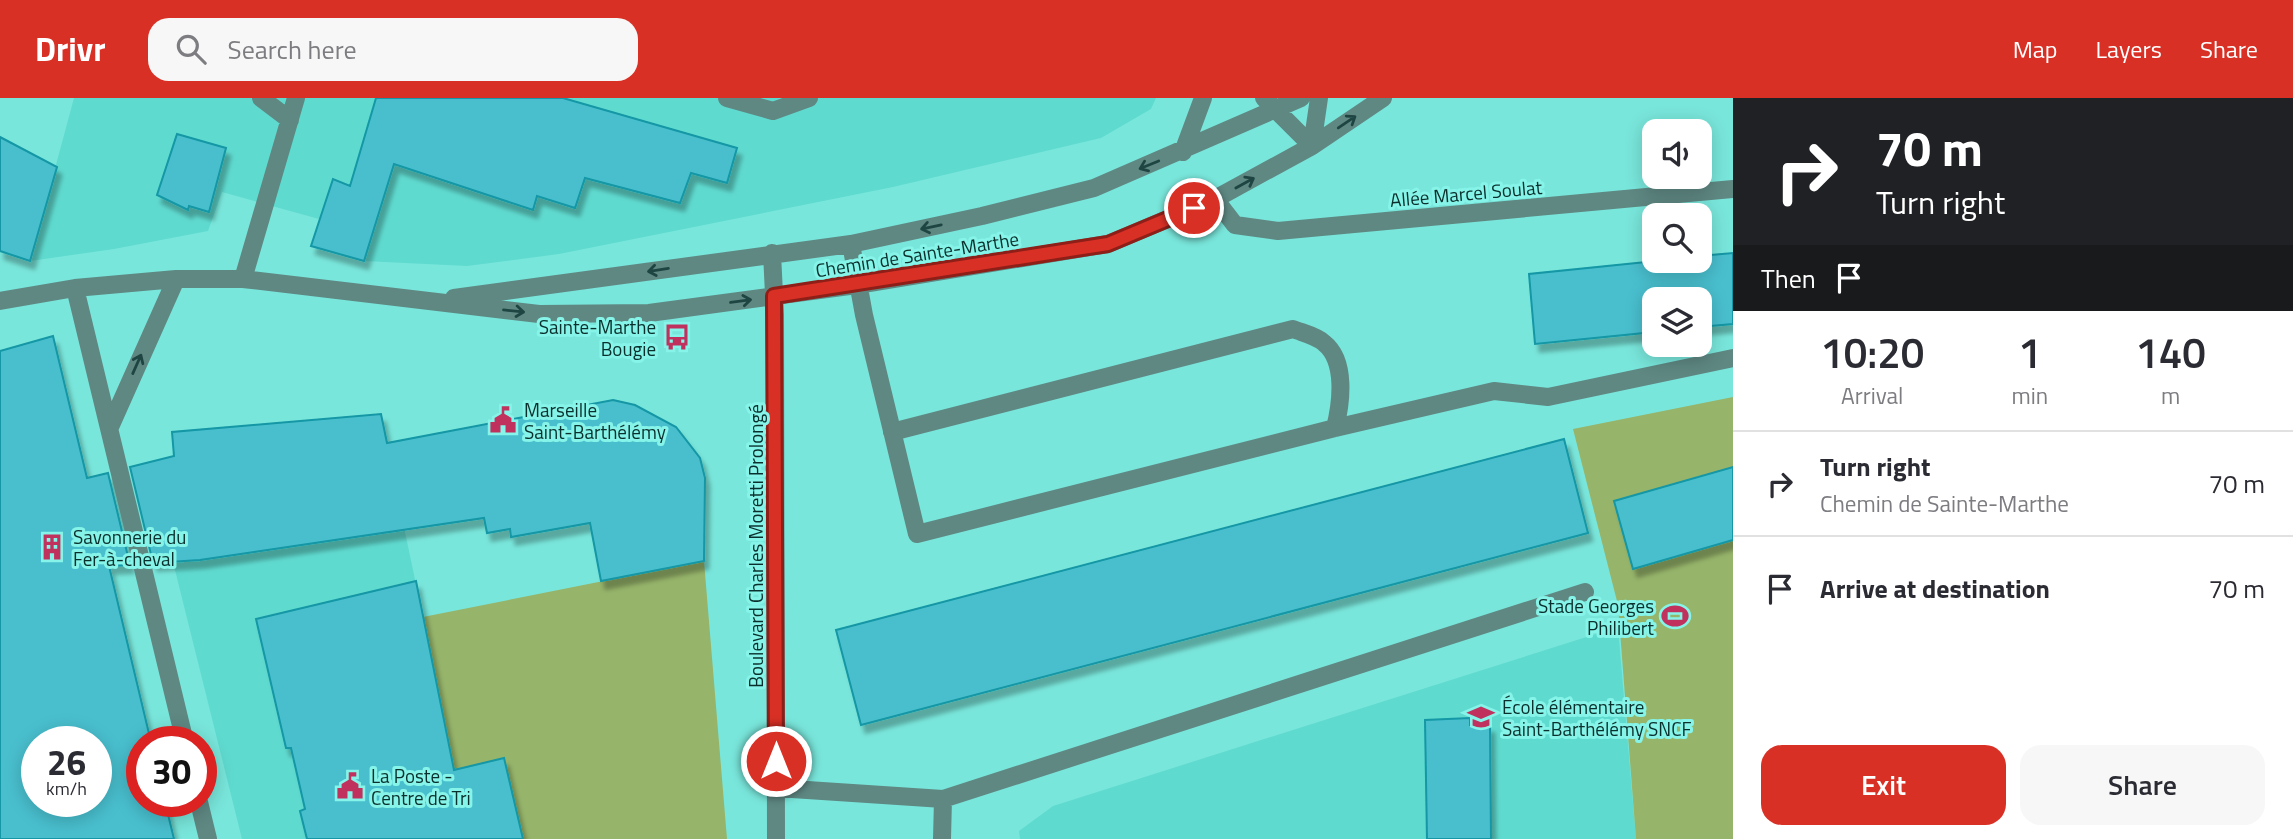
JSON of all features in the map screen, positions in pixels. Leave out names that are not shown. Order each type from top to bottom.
[{"type":"street","points":[[261,98],[290,120]]},
{"type":"street","points":[[243,279],[296,98]]},
{"type":"street","points":[[727,98],[773,111],[809,98]]},
{"type":"street","points":[[1182,152],[1203,98]]},
{"type":"street","name":"Chemin de Sainte-Marthe","points":[[422,301],[540,288],[772,253],[851,244],[982,216],[1094,188],[1182,152],[1269,104],[1301,98]]},
{"type":"street","points":[[1312,146],[1319,98]]},
{"type":"street","name":"Chemin de Sainte-Marthe","points":[[0,301],[75,288],[176,279],[243,279],[321,286],[539,314],[649,313],[857,285],[1108,244],[1216,199],[1312,146],[1383,98]]},
{"type":"street","points":[[1269,104],[1312,146]]},
{"type":"street","name":"Allée Marcel Soulat","points":[[1216,199],[1235,225],[1278,231],[1733,189]]},
{"type":"street","points":[[851,244],[857,285],[917,534],[1335,428],[1494,391],[1548,397],[1733,358]]},
{"type":"street","name":"Boulevard Charles Moretti Prolongé","points":[[772,253],[776,839]]},
{"type":"street","points":[[110,427],[176,279]]},
{"type":"street","points":[[75,288],[181,726]]},
{"type":"street","points":[[892,432],[1293,329],[1325,343],[1336,364],[1343,397],[1335,428]]},
{"type":"street","points":[[776,788],[943,799],[1586,592]]},
{"type":"street","points":[[942,839],[943,799]]},
{"type":"street","points":[[203,817],[208,839]]},
{"type":"shaded area","points":[[74,98],[1156,98],[1151,109],[1101,138],[893,187],[559,254],[467,266],[364,261],[311,246],[319,219],[222,192],[208,231],[114,249],[30,261]]},
{"type":"shaded area","points":[[402,518],[470,839],[242,839],[217,739],[217,726],[214,726],[173,562]]},
{"type":"shaded area","name":"École élémentaire Saint-Barthélémy SNCF","points":[[1618,627],[1636,839],[1020,839],[1019,831],[1053,806]]},
{"type":"green space","name":"Stade Georges Philibert","points":[[1733,397],[1733,839],[1636,839],[1618,605],[1573,429]]},
{"type":"green space","points":[[704,561],[727,839],[469,839],[423,617]]},
{"type":"building","points":[[376,98],[563,98],[737,148],[727,183],[691,173],[680,203],[585,178],[575,208],[537,196],[533,210],[394,164],[364,261],[311,246],[333,179],[350,186]]},
{"type":"building","points":[[177,134],[226,148],[209,212],[189,206],[188,210],[157,195]]},
{"type":"building","points":[[0,137],[57,167],[30,261],[0,251]]},
{"type":"building","points":[[1733,253],[1733,324],[1712,326],[1712,287],[1642,287],[1642,333],[1535,344],[1529,274],[1642,262],[1642,273],[1712,273],[1712,255]]},
{"type":"building","name":"Savonnerie du Fer-à-cheval","points":[[53,336],[87,478],[108,473],[130,565],[109,566],[147,726],[126,726],[126,817],[169,817],[174,839],[0,839],[0,351]]},
{"type":"building","points":[[613,400],[635,405],[676,427],[700,458],[705,478],[704,561],[601,581],[590,523],[511,537],[510,529],[487,533],[484,518],[200,560],[153,563],[130,467],[174,456],[172,432],[381,414],[387,443]]},
{"type":"building","points":[[1564,439],[1588,533],[861,725],[836,630]]},
{"type":"building","points":[[1733,467],[1733,540],[1633,569],[1614,501]]},
{"type":"building","points":[[416,581],[454,770],[504,758],[523,839],[307,839],[300,811],[305,809],[291,748],[286,748],[256,619]]},
{"type":"building","points":[[1470,718],[1470,725],[1490,725],[1491,839],[1427,839],[1425,720]]},
{"type":"place","name":"Sainte-Marthe Bougie","points":[[677,337]]},
{"type":"place","name":"Marseille Saint-Barthélémy","points":[[503,420]]},
{"type":"place","name":"Savonnerie du Fer-à-cheval","points":[[52,547]]},
{"type":"place","name":"Stade Georges Philibert","points":[[1675,616]]},
{"type":"place","name":"École élémentaire Saint-Barthélémy SNCF","points":[[1481,717]]},
{"type":"place","name":"La Poste - Centre de Tri","points":[[350,786]]},
{"type":"route","points":[[776,761],[774,296],[989,265],[1108,244],[1194,208]]}]
